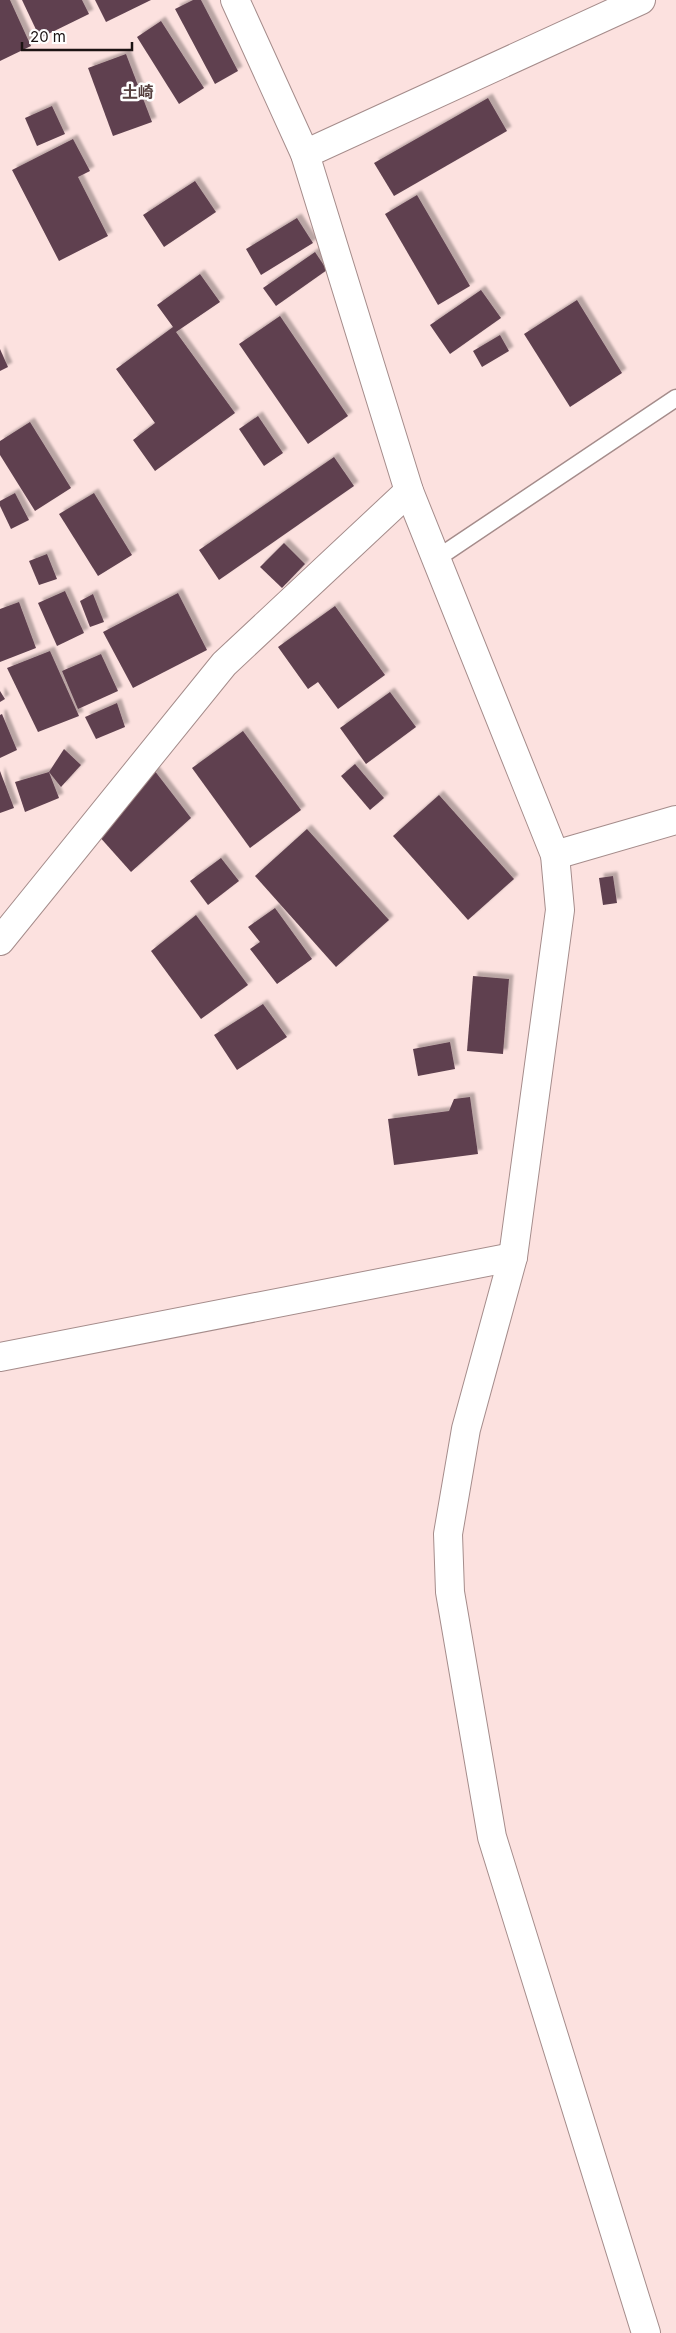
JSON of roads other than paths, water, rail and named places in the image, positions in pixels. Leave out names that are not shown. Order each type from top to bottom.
[{"type":"street","points":[[235,0],[305,154],[409,492],[555,855],[560,910],[513,1257],[466,1429],[448,1534],[450,1592],[492,1837],[646,2333]]},
{"type":"street","points":[[305,154],[641,0]]},
{"type":"street","points":[[0,941],[224,664],[409,492]]},
{"type":"street","points":[[555,855],[676,820]]},
{"type":"street","points":[[0,1357],[513,1257]]},
{"type":"lane","points":[[436,558],[676,398]]},
{"type":"district","name":"土崎","points":[[138,92]]}]
